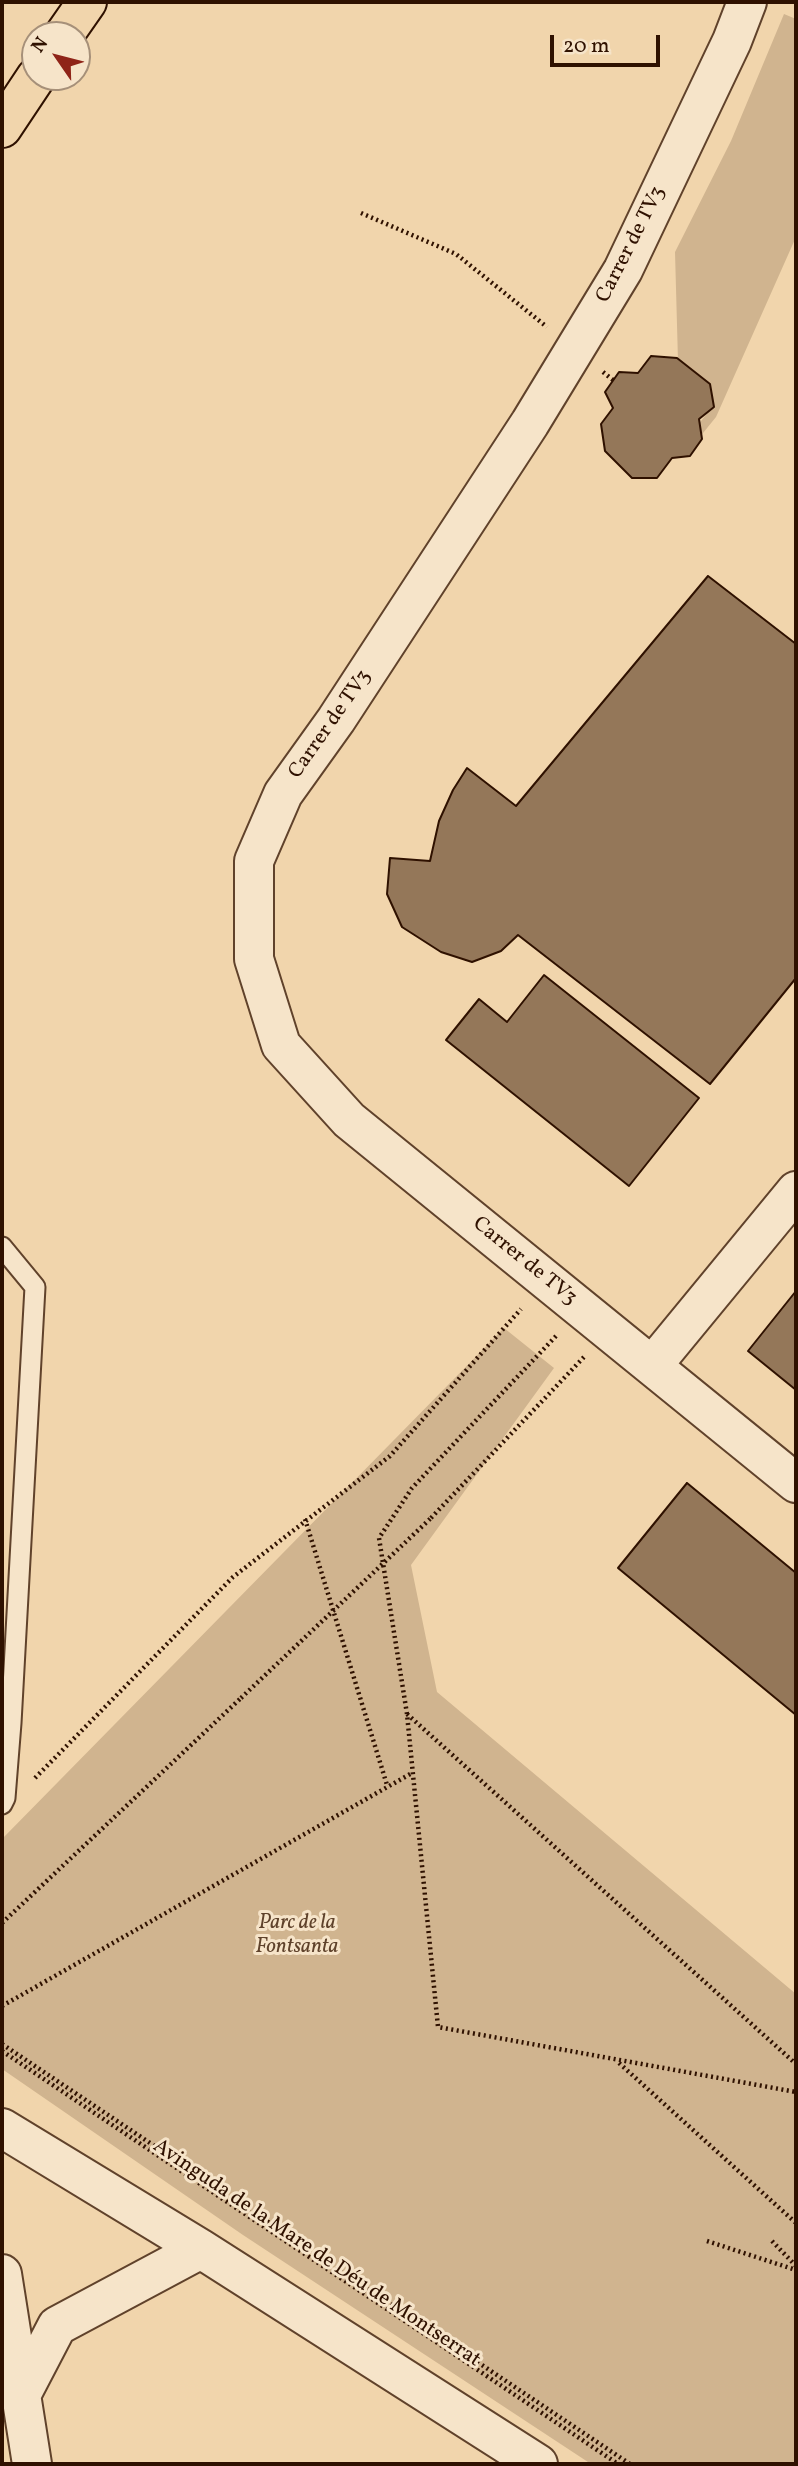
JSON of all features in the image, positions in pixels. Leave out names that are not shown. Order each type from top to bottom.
[{"type":"highway","points":[[74,21],[87,2]]},
{"type":"highway","points":[[2,128],[27,91]]},
{"type":"street","name":"Carrer de TV3","points":[[747,2],[732,40],[623,270],[576,349],[337,720],[283,794],[254,861],[254,959],[281,1045],[349,1119],[796,1483]]},
{"type":"street","points":[[652,1366],[796,1192]]},
{"type":"street","points":[[2,2128],[201,2249],[538,2464]]},
{"type":"street","points":[[20,2397],[57,2326],[201,2249]]},
{"type":"street","points":[[2,2274],[32,2464]]},
{"type":"lane","points":[[2,1247],[35,1287],[3,1801]]},
{"type":"path","points":[[361,213],[456,254],[613,380]]},
{"type":"path","points":[[3,1801],[32,1781],[233,1577],[390,1456],[546,1280]]},
{"type":"path","points":[[2,1923],[431,1518],[595,1320]]},
{"type":"path","points":[[595,1320],[412,1488],[379,1538],[407,1714],[438,2027],[618,2062],[796,2092]]},
{"type":"path","points":[[305,1519],[387,1785]]},
{"type":"path","points":[[407,1714],[796,2064]]},
{"type":"path","points":[[2,2006],[412,1773]]},
{"type":"path","name":"Avinguda de la Mare de Déu de Montserrat","points":[[2,2044],[630,2464]]},
{"type":"path","points":[[2,2051],[618,2464]]},
{"type":"path","points":[[618,2062],[796,2223]]},
{"type":"path","points":[[707,2241],[796,2268]]},
{"type":"path","points":[[772,2241],[796,2268]]},
{"type":"green space","points":[[784,14],[796,19],[796,237],[716,417],[699,438],[698,425],[711,408],[678,361],[675,252],[731,141]]},
{"type":"green space","name":"Parc de la Fontsanta","points":[[504,1328],[554,1368],[411,1565],[437,1692],[796,1994],[796,2464],[591,2464],[243,2235],[2,2069],[2,1839]]},
{"type":"building","points":[[651,356],[677,358],[710,384],[714,407],[699,419],[702,439],[690,456],[672,458],[657,478],[632,478],[605,451],[601,424],[613,408],[605,392],[619,372],[638,373]]},
{"type":"building","points":[[708,576],[796,644],[796,978],[710,1084],[518,935],[501,951],[472,962],[441,952],[402,927],[387,894],[390,858],[430,861],[439,821],[453,790],[467,768],[516,806]]},
{"type":"building","points":[[544,975],[699,1098],[629,1186],[446,1040],[479,999],[507,1022]]},
{"type":"building","points":[[796,1291],[796,1390],[748,1351]]},
{"type":"building","points":[[687,1483],[796,1573],[796,1715],[618,1568]]}]
